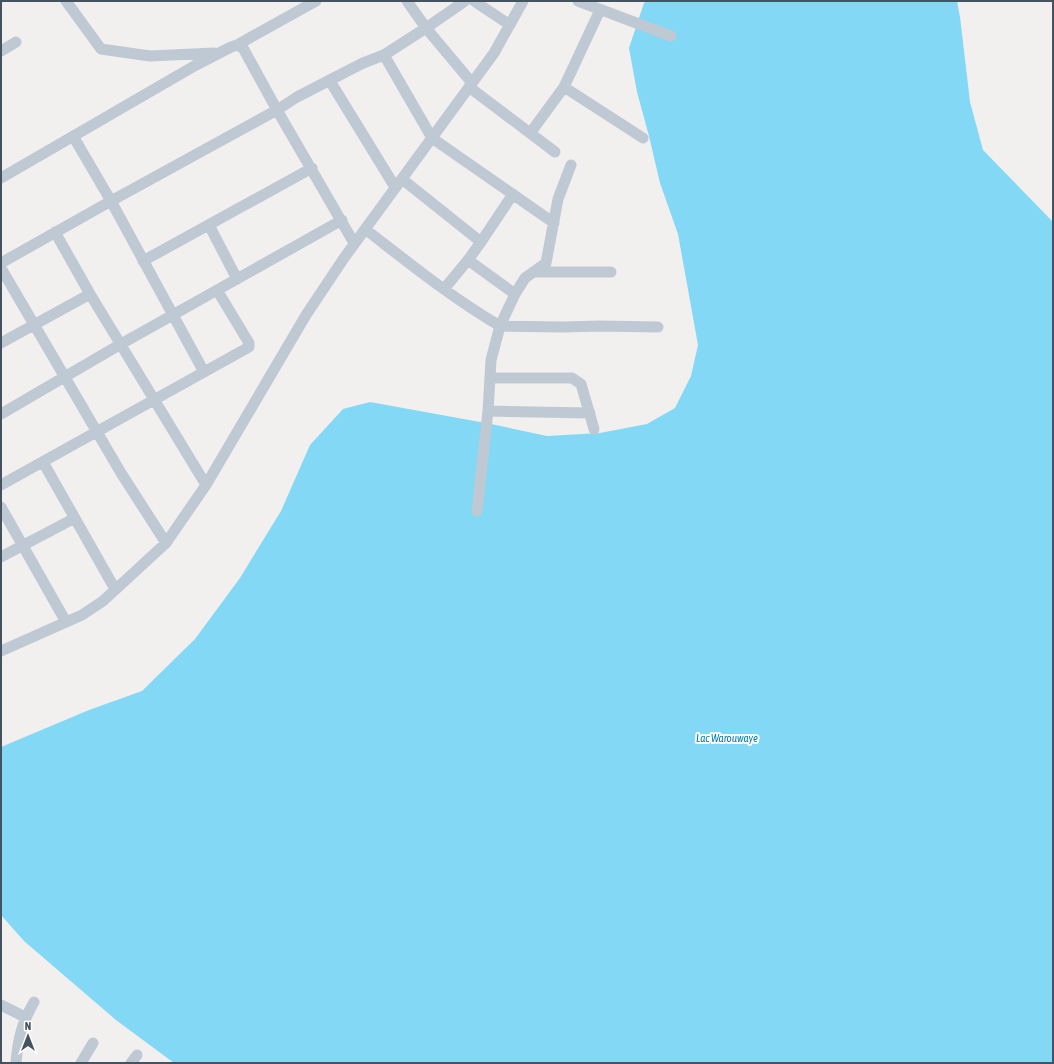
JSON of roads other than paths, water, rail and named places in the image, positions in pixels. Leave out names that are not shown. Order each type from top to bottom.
[{"type":"street","points":[[66,1],[101,49],[150,56],[218,53]]},
{"type":"street","points":[[1,178],[218,53],[237,46],[316,1]]},
{"type":"street","points":[[407,1],[470,85],[555,152]]},
{"type":"street","points":[[1,263],[278,110],[297,97],[384,55],[465,1]]},
{"type":"street","points":[[474,1],[510,25]]},
{"type":"street","points":[[1,652],[82,615],[103,601],[166,544],[206,486],[306,315],[354,243],[494,53],[523,1]]},
{"type":"street","points":[[578,1],[671,36]]},
{"type":"street","points":[[531,132],[564,87],[600,10]]},
{"type":"street","points":[[1,51],[16,42]]},
{"type":"street","points":[[237,46],[243,48],[354,243]]},
{"type":"street","points":[[384,55],[432,138],[554,222]]},
{"type":"street","points":[[330,81],[398,183],[481,242]]},
{"type":"street","points":[[564,87],[643,138]]},
{"type":"street","points":[[73,136],[111,201],[204,372]]},
{"type":"street","points":[[477,512],[488,411],[491,360],[500,326],[515,294],[525,278],[546,263],[558,199],[571,165]]},
{"type":"street","points":[[143,261],[312,168]]},
{"type":"street","points":[[444,289],[468,260],[513,194]]},
{"type":"street","points":[[1,414],[121,344],[342,220]]},
{"type":"street","points":[[210,225],[237,279]]},
{"type":"street","points":[[365,229],[444,289],[475,311],[500,326],[563,328],[600,326],[658,327]]},
{"type":"street","points":[[55,232],[90,294],[206,486]]},
{"type":"street","points":[[468,260],[515,294]]},
{"type":"street","points":[[1,268],[98,431],[121,473],[166,544]]},
{"type":"street","points":[[533,272],[611,272]]},
{"type":"street","points":[[1,485],[249,347],[249,343],[217,290]]},
{"type":"street","points":[[1,343],[90,294]]},
{"type":"street","points":[[490,378],[572,378],[581,384],[594,429]]},
{"type":"street","points":[[488,411],[590,413]]},
{"type":"street","points":[[43,462],[116,589]]},
{"type":"street","points":[[1,507],[66,622]]},
{"type":"street","points":[[1,557],[75,518]]},
{"type":"street","points":[[16,1063],[19,1039],[25,1017],[34,1002]]},
{"type":"street","points":[[1,1005],[25,1017]]},
{"type":"street","points":[[81,1063],[93,1043]]},
{"type":"water","name":"Lac Warouwaye","points":[[648,1],[957,1],[970,102],[983,150],[1053,222],[1053,1063],[174,1063],[116,1020],[24,941],[1,915],[1,747],[89,710],[142,691],[195,639],[240,578],[281,511],[310,445],[343,409],[370,402],[491,424],[547,436],[600,433],[647,424],[675,408],[691,376],[698,345],[678,234],[660,183],[637,92],[629,48],[644,3]]}]
